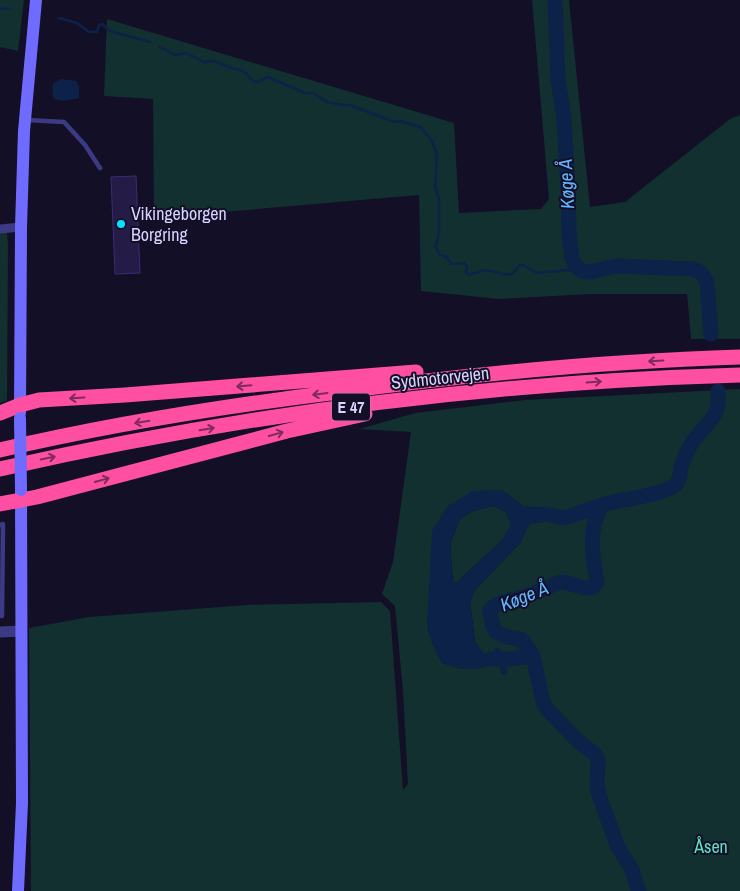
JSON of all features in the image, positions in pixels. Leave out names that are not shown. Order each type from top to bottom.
[{"type":"highway","name":"Sydmotorvejen","points":[[0,450],[90,432],[274,400],[407,383],[572,366],[740,357]]},
{"type":"highway","points":[[0,413],[20,411],[39,400],[145,394],[516,363],[572,366]]},
{"type":"highway","name":"Sydmotorvejen","points":[[0,468],[90,450],[286,416],[409,399],[562,384],[740,375]]},
{"type":"highway","points":[[0,504],[21,495],[369,413],[417,406],[536,394],[562,384]]},
{"type":"main road","points":[[18,891],[22,804],[21,228],[26,120],[36,0]]},
{"type":"street","points":[[0,229],[21,228]]},
{"type":"street","points":[[0,632],[21,631]]},
{"type":"lane","points":[[26,120],[64,122],[85,145],[100,168]]},
{"type":"lane","points":[[0,524],[3,524],[2,616],[0,616]]},
{"type":"green space","points":[[0,0],[24,0],[18,51],[0,47]]},
{"type":"green space","points":[[532,0],[569,0],[590,207],[625,202],[730,119],[740,115],[740,339],[691,339],[687,294],[591,294],[499,299],[421,291],[419,195],[154,218],[153,99],[104,96],[107,19],[454,123],[459,213],[541,209],[549,199]]},
{"type":"green space","points":[[0,233],[7,233],[8,245],[7,401],[0,403]]},
{"type":"green space","name":"Åsen","points":[[740,389],[740,891],[31,891],[29,628],[89,617],[247,605],[381,602],[390,611],[403,790],[408,784],[403,691],[395,606],[382,594],[393,562],[411,432],[359,429],[415,413],[525,400]],"holes":[[[502,490],[523,506],[542,508],[530,523],[520,543],[475,590],[470,603],[475,641],[483,654],[495,653],[510,659],[505,663],[507,674],[499,662],[470,669],[442,663],[427,627],[430,589],[448,506]]]},
{"type":"green space","points":[[493,506],[506,512],[511,526],[502,540],[456,583],[453,581],[450,544],[460,519],[473,511]]},
{"type":"water","points":[[61,79],[76,81],[79,87],[79,98],[63,101],[54,99],[52,92],[53,83]]},
{"type":"water","points":[[502,490],[523,506],[542,508],[548,521],[530,523],[520,543],[475,590],[470,603],[475,641],[483,653],[494,653],[494,649],[498,647],[503,655],[511,659],[505,663],[507,674],[502,675],[498,663],[482,668],[470,669],[458,668],[442,663],[427,627],[432,531],[448,506],[472,491]],"holes":[[[493,506],[506,512],[511,526],[502,540],[456,583],[453,581],[450,544],[460,519],[473,511]]]},
{"type":"building","points":[[136,176],[140,273],[115,274],[111,177]]},
{"type":"waterway","name":"Køge Å","points":[[555,0],[558,80],[564,118],[569,234],[572,258],[575,265],[582,271],[590,272],[616,266],[696,270],[705,277],[707,282],[711,334]]},
{"type":"waterway","points":[[0,8],[10,9]]},
{"type":"waterway","points":[[59,18],[77,23],[89,32],[97,32],[99,25],[102,24],[110,31],[150,42]]},
{"type":"waterway","points":[[160,47],[175,55],[186,53],[204,62],[214,61],[240,70],[257,82],[268,77],[305,93],[313,93],[327,102],[350,105],[394,122],[400,121],[420,127],[432,141],[437,154],[435,188],[439,198],[439,230],[436,247],[439,254],[447,257],[451,264],[464,263],[467,266],[466,272],[468,275],[485,270],[509,275],[520,265],[537,273],[580,269]]},
{"type":"waterway","name":"Køge Å","points":[[639,891],[632,870],[617,845],[599,795],[597,786],[598,760],[595,754],[579,742],[547,709],[543,702],[533,656],[520,639],[507,637],[496,632],[493,627],[490,610],[502,603],[526,596],[560,582],[586,588],[595,586],[597,581],[592,542],[595,523],[602,505],[649,495],[677,484],[688,449],[716,412],[718,407],[718,391]]},
{"type":"waterway","points":[[526,517],[545,514],[564,518],[602,505]]},
{"type":"waterway","points":[[491,659],[533,656]]},
{"type":"place","name":"Vikingeborgen Borgring","points":[[121,224]]}]
